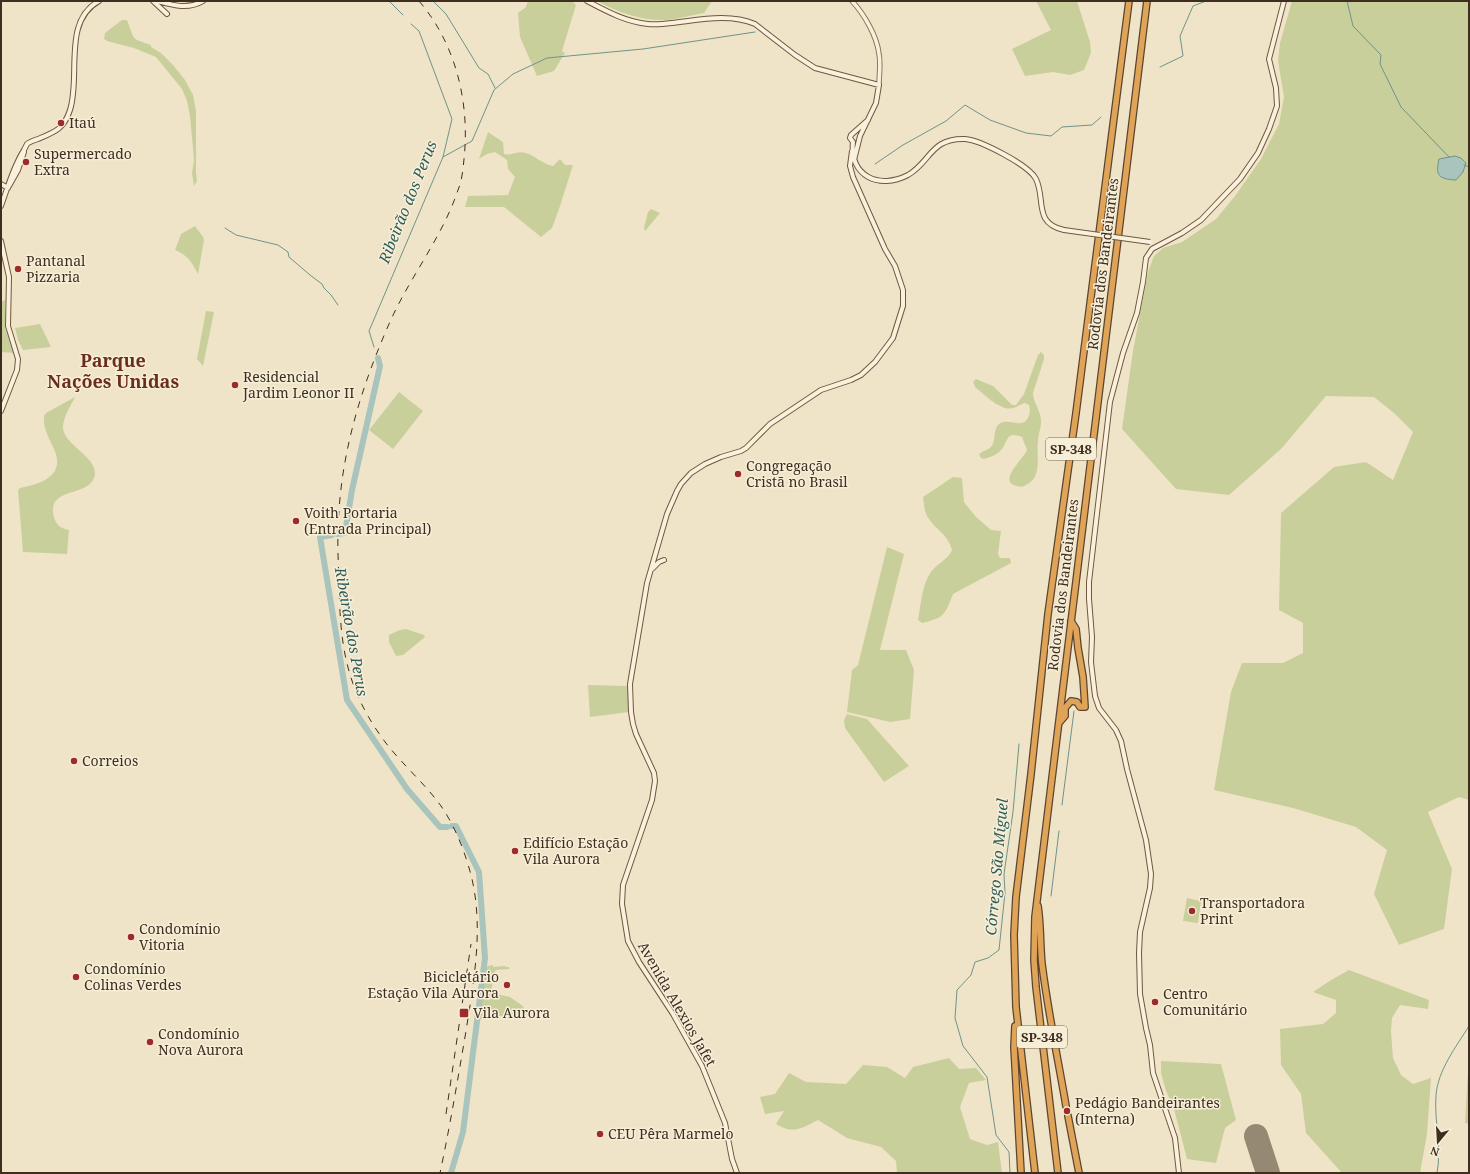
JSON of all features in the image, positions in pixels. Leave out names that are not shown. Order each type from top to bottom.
[{"type":"highway","name":"Rodovia dos Bandeirantes","points":[[1035,1173],[1016,1007],[1014,935],[1016,897],[1048,614],[1077,405],[1129,1]]},
{"type":"highway","name":"Rodovia dos Bandeirantes","points":[[1058,1173],[1036,987],[1034,960],[1035,917],[1147,1]]},
{"type":"highway","points":[[1058,723],[1065,716],[1065,708],[1071,701],[1077,702],[1080,707],[1085,707],[1083,677],[1076,629],[1071,621]]},
{"type":"highway","points":[[1037,900],[1047,1000],[1066,1106]]},
{"type":"highway","points":[[1016,1007],[1014,1047],[1021,1173]]},
{"type":"highway","points":[[1068,1116],[1079,1173]]},
{"type":"main road","points":[[1,206],[8,188],[18,170],[27,144],[56,131],[65,122],[73,97],[76,39],[79,24],[84,12],[99,1]]},
{"type":"main road","points":[[153,1],[167,14]]},
{"type":"main road","points":[[157,1],[180,6],[195,4],[203,1]]},
{"type":"main road","points":[[587,1],[621,17],[647,24],[717,18],[741,19],[749,21],[815,68],[879,85],[876,103],[858,141],[852,172]]},
{"type":"main road","points":[[1179,1173],[1175,1138],[1153,1074],[1150,1045],[1140,994],[1140,932],[1150,888],[1151,874],[1146,840],[1127,770],[1121,741],[1116,730],[1100,708],[1095,696],[1091,662],[1092,637],[1089,588],[1111,396],[1128,335],[1137,313],[1146,258],[1152,249],[1182,233],[1201,220],[1240,179],[1258,153],[1269,129],[1277,106],[1276,88],[1269,59],[1284,1]]},
{"type":"main road","points":[[868,120],[850,136],[853,142],[852,151],[854,161],[862,173],[870,178],[880,180],[898,178],[912,172],[937,147],[951,141],[965,139],[973,140],[1030,170],[1036,181],[1041,210],[1044,218],[1053,227],[1064,230],[1150,242],[1160,245]]},
{"type":"main road","points":[[854,132],[858,133],[860,136]]},
{"type":"main road","points":[[853,142],[858,141]]},
{"type":"main road","name":"Avenida Alexios Jafet","points":[[737,1173],[732,1159],[725,1123],[702,1066],[681,1028],[639,962],[628,941],[622,904],[623,890],[626,876],[655,789],[654,773],[633,724],[630,684],[634,654],[650,572],[676,491],[686,478],[698,468],[712,460],[746,448],[770,424],[821,390],[861,375],[874,362],[893,338],[903,306],[904,294],[898,272],[866,206],[852,172],[850,163],[852,151]]},
{"type":"main road","points":[[1,184],[8,188]]},
{"type":"main road","points":[[1,241],[8,276],[8,326],[18,359],[17,370],[1,411]]},
{"type":"main road","points":[[650,572],[659,562],[664,560]]},
{"type":"street","points":[[852,1],[865,18],[877,45],[880,60],[879,85]]},
{"type":"green space","points":[[528,1],[572,1],[576,5],[562,51],[565,53],[554,71],[537,76],[520,37],[518,13],[526,7]]},
{"type":"green space","points":[[597,1],[712,1],[704,13],[676,19],[658,20],[640,18]]},
{"type":"green space","points":[[1036,1],[1077,1],[1090,42],[1091,53],[1084,70],[1070,75],[1053,72],[1025,76],[1012,49],[1051,30]]},
{"type":"green space","points":[[1292,1],[1469,1],[1469,800],[1459,797],[1428,812],[1452,869],[1444,929],[1399,945],[1374,894],[1387,850],[1356,827],[1293,808],[1214,790],[1231,692],[1242,663],[1283,663],[1303,653],[1303,623],[1279,610],[1281,513],[1334,467],[1366,462],[1393,480],[1413,432],[1394,413],[1374,397],[1326,396],[1281,449],[1229,495],[1176,489],[1122,429],[1133,351],[1148,272],[1154,256],[1163,248],[1182,242],[1216,219],[1235,196],[1261,159],[1279,124],[1284,97],[1278,61],[1280,43]]},
{"type":"green space","points":[[122,20],[127,20],[136,39],[151,45],[151,47],[161,53],[173,65],[185,80],[193,95],[196,111],[197,181],[194,186],[192,173],[194,160],[190,116],[187,101],[182,89],[156,57],[134,48],[104,39],[105,33]]},
{"type":"green space","points":[[488,132],[503,142],[504,154],[523,152],[553,166],[560,159],[565,165],[573,165],[552,228],[541,237],[504,207],[465,207],[468,196],[508,195],[515,177],[508,169],[507,160],[495,152],[487,154],[479,159]]},
{"type":"green space","points":[[651,209],[660,213],[645,231],[644,228],[648,212]]},
{"type":"green space","points":[[195,226],[204,240],[198,274],[189,259],[175,250],[181,234]]},
{"type":"green space","points":[[5,300],[5,328],[14,353],[1,352],[1,302]]},
{"type":"green space","points":[[206,311],[214,312],[203,366],[197,359]]},
{"type":"green space","points":[[40,324],[51,347],[23,350],[18,340],[15,328]]},
{"type":"green space","points":[[1041,352],[1044,355],[1044,359],[1033,393],[1041,419],[1038,439],[1038,466],[1035,477],[1024,486],[1019,487],[1011,484],[1009,480],[1013,469],[1027,450],[1022,437],[1012,435],[1009,437],[1002,449],[992,456],[984,459],[981,458],[979,454],[990,448],[992,445],[996,429],[999,424],[1004,422],[1021,423],[1026,421],[1030,410],[1029,405],[1025,403],[1008,409],[998,405],[975,387],[973,382],[976,379],[993,386],[1012,405],[1016,405],[1024,394],[1038,355]]},
{"type":"green space","points":[[399,392],[423,411],[393,449],[369,430]]},
{"type":"green space","points":[[75,397],[65,416],[63,428],[65,435],[92,464],[95,471],[94,478],[85,488],[64,495],[58,498],[54,503],[53,512],[56,522],[61,528],[69,530],[67,554],[23,552],[18,490],[20,488],[43,481],[54,472],[57,466],[57,458],[45,429],[44,416],[46,413]]},
{"type":"green space","points":[[953,477],[962,478],[964,502],[976,517],[991,530],[1001,531],[998,554],[1000,558],[1010,558],[1011,563],[953,594],[948,607],[943,614],[935,619],[922,623],[918,620],[922,595],[928,577],[933,569],[948,556],[952,550],[945,536],[927,517],[923,497]]},
{"type":"green space","points":[[887,547],[904,554],[880,650],[906,650],[914,670],[910,719],[890,722],[847,712],[852,670],[858,665]]},
{"type":"green space","points":[[406,629],[424,635],[425,637],[403,655],[396,656],[389,642],[389,635]]},
{"type":"green space","points":[[588,685],[628,686],[629,712],[590,717]]},
{"type":"green space","points":[[847,714],[867,719],[909,766],[884,782],[845,728],[844,720]]},
{"type":"green space","points":[[1187,898],[1201,901],[1198,923],[1183,921]]},
{"type":"green space","points":[[493,965],[493,967],[509,967],[509,969],[496,970],[494,973],[491,993],[510,997],[523,1006],[525,1012],[478,1020],[486,968]]},
{"type":"green space","points":[[1349,970],[1429,1000],[1428,1009],[1400,1005],[1392,1018],[1391,1031],[1393,1058],[1401,1075],[1413,1084],[1431,1078],[1427,1134],[1420,1173],[1342,1173],[1306,1133],[1301,1094],[1281,1065],[1280,1029],[1323,1024],[1336,1013],[1336,1000],[1313,992]]},
{"type":"green space","points":[[1469,1054],[1469,1124],[1465,1123]]},
{"type":"green space","points":[[949,1058],[959,1069],[976,1068],[986,1080],[969,1083],[960,1107],[970,1139],[987,1145],[998,1142],[1002,1173],[897,1173],[896,1161],[881,1147],[847,1138],[818,1120],[802,1128],[793,1130],[776,1124],[784,1111],[765,1114],[760,1097],[775,1094],[789,1073],[806,1082],[846,1084],[863,1065],[887,1067],[905,1078],[913,1067]]},
{"type":"green space","points":[[1161,1061],[1221,1064],[1236,1120],[1225,1128],[1216,1163],[1187,1159],[1174,1109],[1166,1091],[1161,1073]]},
{"type":"water","points":[[1455,156],[1461,158],[1466,163],[1463,172],[1456,180],[1446,179],[1440,176],[1438,173],[1439,159]]},
{"type":"waterway","name":"Ribeirão dos Perus","points":[[389,1],[403,15]]},
{"type":"waterway","points":[[433,1],[446,14],[479,68],[488,74],[495,88]]},
{"type":"waterway","points":[[1160,67],[1183,56],[1180,36],[1193,6],[1206,1]]},
{"type":"waterway","points":[[1347,1],[1353,26],[1381,55],[1380,64],[1401,107],[1449,157]]},
{"type":"waterway","name":"Ribeirão dos Perus","points":[[374,347],[369,331],[443,157],[452,119],[419,31],[411,24]]},
{"type":"waterway","points":[[443,157],[472,141],[494,90],[513,74],[547,58],[643,49],[755,32]]},
{"type":"waterway","points":[[875,164],[903,145],[946,121],[965,105],[990,120],[1026,133],[1051,136],[1062,127],[1092,125],[1101,117]]},
{"type":"waterway","points":[[1464,165],[1469,167]]},
{"type":"waterway","points":[[225,228],[236,235],[278,245],[288,252],[289,257],[322,284],[338,305]]},
{"type":"waterway","name":"Ribeirão dos Perus","points":[[337,534],[345,533],[352,490],[380,366],[378,358]]},
{"type":"waterway","name":"Ribeirão dos Perus","points":[[332,535],[320,537],[347,700],[407,789],[440,827],[447,827]]},
{"type":"waterway","points":[[1062,805],[1074,711]]},
{"type":"waterway","name":"Córrego São Miguel","points":[[1010,1173],[1009,1152],[996,1135],[987,1077],[963,1046],[955,1018],[957,990],[971,975],[975,962],[988,958],[999,950],[1005,893],[1004,874],[1013,812],[1019,744]]},
{"type":"waterway","name":"Ribeirão dos Perus","points":[[451,1173],[463,1132],[485,958],[479,872],[456,826],[452,826]]},
{"type":"waterway","points":[[1051,896],[1059,831]]},
{"type":"waterway","points":[[1437,1173],[1439,1154],[1436,1105],[1437,1086],[1448,1059],[1469,1026]]},
{"type":"runway","points":[[1256,1136],[1268,1173]]},
{"type":"railway","points":[[419,1],[432,18],[442,36],[458,75],[465,117],[462,175],[451,208],[443,225],[406,290],[389,324],[363,392],[350,439],[341,487],[338,546],[341,623],[346,661],[351,679],[368,716],[380,735],[434,797],[446,814],[463,848],[475,894],[477,914],[475,973],[451,1120],[440,1173]]},
{"type":"railway","points":[[446,1114],[471,944]]},
{"type":"place","name":"Itaú","points":[[61,123]]},
{"type":"place","name":"Supermercado Extra","points":[[26,162]]},
{"type":"place","name":"Pantanal Pizzaria","points":[[18,269]]},
{"type":"place","name":"Residencial Jardim Leonor II","points":[[235,385]]},
{"type":"place","name":"Congregação Cristã no Brasil","points":[[738,474]]},
{"type":"place","name":"Voith Portaria (Entrada Principal)","points":[[296,521]]},
{"type":"place","name":"Correios","points":[[74,761]]},
{"type":"place","name":"Edifício Estação Vila Aurora","points":[[515,851]]},
{"type":"place","name":"Transportadora Print","points":[[1192,911]]},
{"type":"place","name":"Condomínio Vitoria","points":[[131,937]]},
{"type":"place","name":"Condomínio Colinas Verdes","points":[[76,977]]},
{"type":"place","name":"Bicicletário Estação Vila Aurora","points":[[507,985]]},
{"type":"place","name":"Centro Comunitário","points":[[1155,1002]]},
{"type":"place","name":"Vila Aurora","points":[[464,1013]]},
{"type":"place","name":"Condomínio Nova Aurora","points":[[150,1042]]},
{"type":"place","name":"Pedágio Bandeirantes (Interna)","points":[[1067,1111]]},
{"type":"place","name":"CEU Pêra Marmelo","points":[[600,1134]]},
{"type":"district","name":"Parque Nações Unidas","points":[[113,371]]}]
